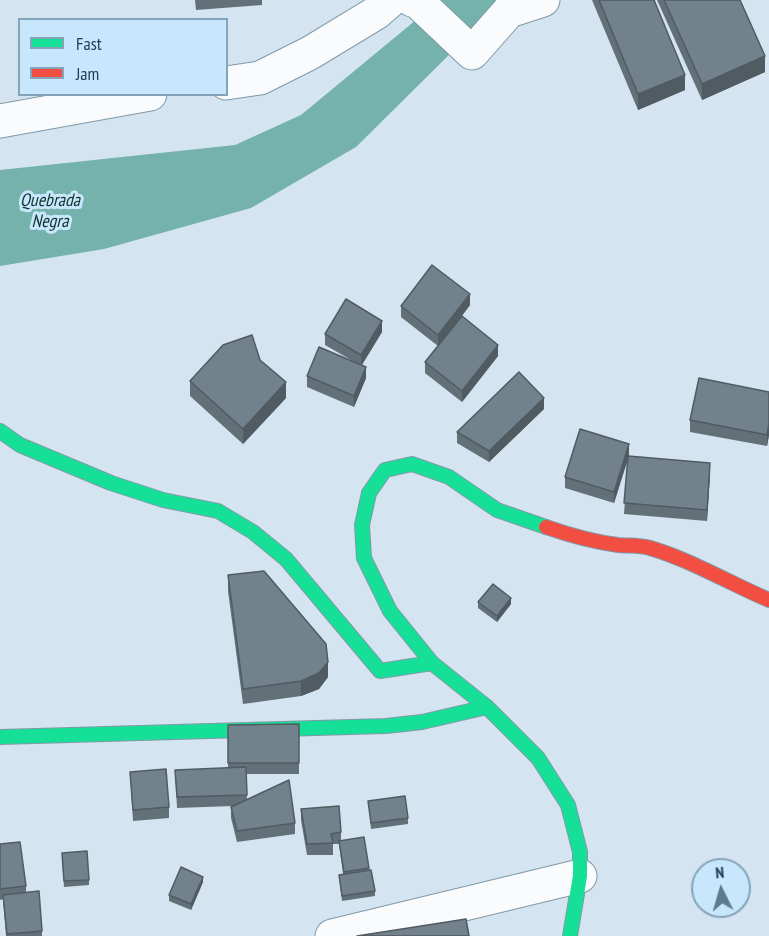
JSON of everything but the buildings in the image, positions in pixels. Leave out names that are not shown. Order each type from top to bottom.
[{"type":"street","points":[[228,83],[260,78],[310,53],[376,13],[407,1],[472,53],[509,11],[543,0]]},
{"type":"street","points":[[0,121],[139,96]]},
{"type":"street","points":[[0,431],[20,444],[111,483],[164,500],[218,511],[253,532],[286,559],[380,671],[432,663]]},
{"type":"street","points":[[570,936],[580,876],[580,852],[568,805],[538,758],[487,707],[432,663],[390,611],[364,558],[362,525],[369,493],[385,471],[412,464],[449,477],[497,510],[567,534],[616,545],[647,547],[682,559],[769,600]]},
{"type":"street","points":[[0,737],[386,726],[422,722],[487,707]]},
{"type":"street","points":[[332,936],[580,876]]},
{"type":"water","name":"Quebrada Negra","points":[[432,0],[512,0],[463,41],[356,147],[251,208],[104,249],[0,266],[0,170],[235,145],[301,115],[422,15]]},
{"type":"traffic: fast","points":[[0,431],[20,445],[111,483],[163,500],[218,511],[253,532],[286,559],[380,671],[432,663]]},
{"type":"traffic: fast","points":[[546,527],[497,510],[449,477],[412,464],[385,470],[369,493],[362,525],[364,558],[390,611],[432,663],[487,707],[538,758],[568,805],[580,852],[580,876],[570,936]]},
{"type":"traffic: fast","points":[[0,737],[386,726],[422,722],[487,707]]},
{"type":"traffic: jam","points":[[546,527],[591,540],[646,547],[665,553],[769,600]]}]
